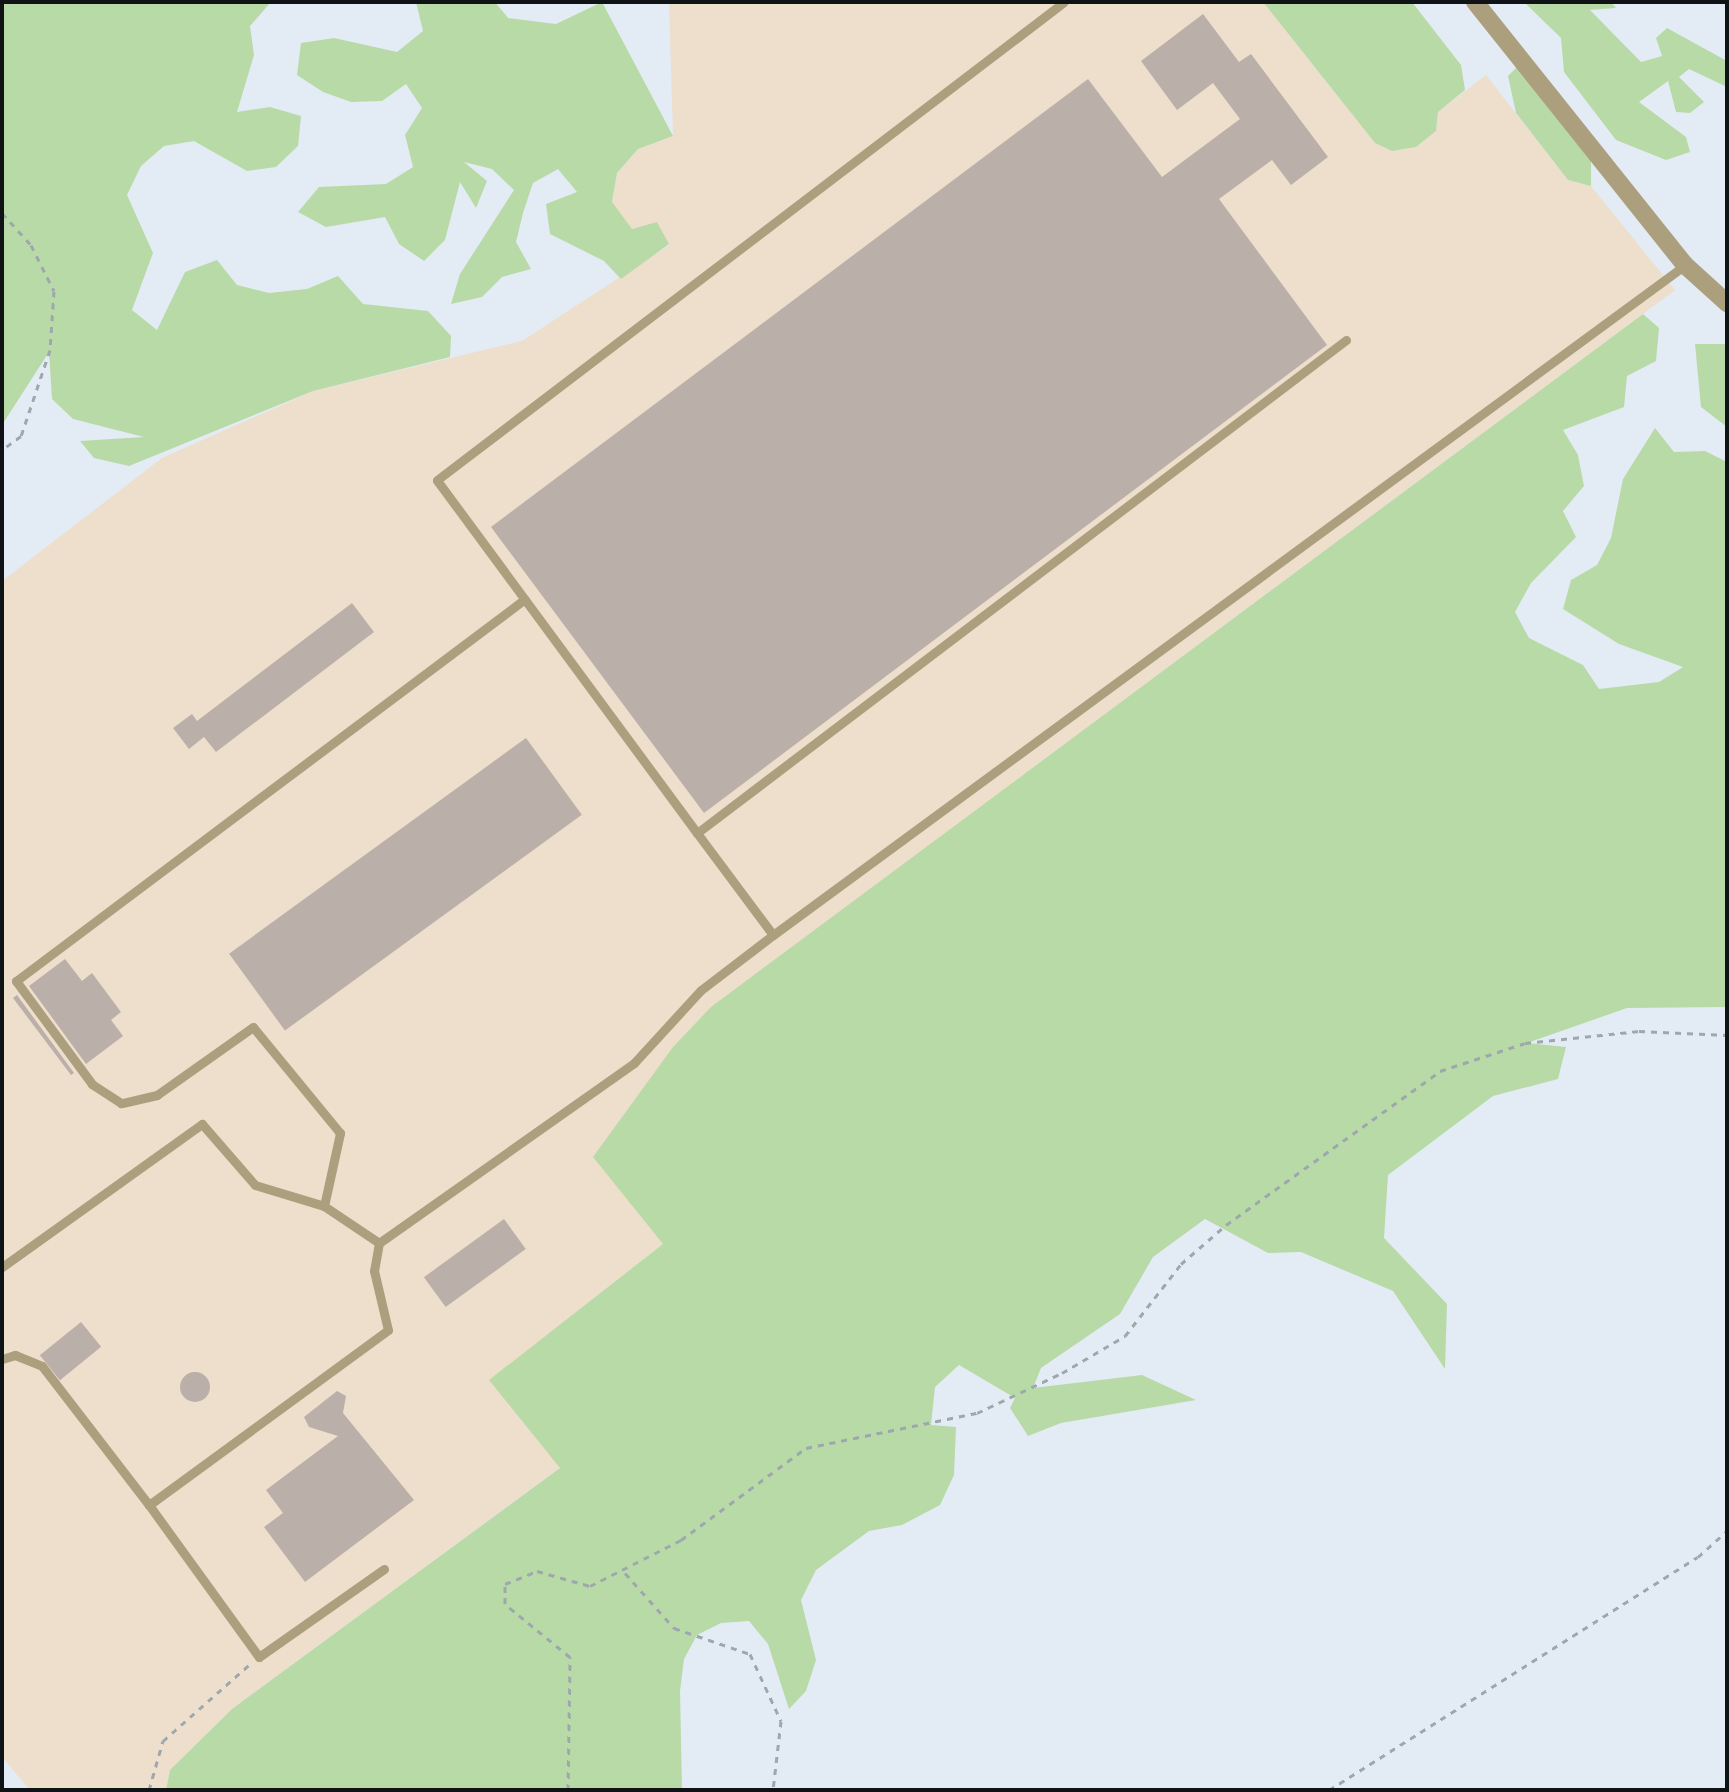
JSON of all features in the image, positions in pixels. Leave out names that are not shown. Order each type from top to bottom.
[{"type":"street","points":[[1475,2],[1685,265],[1727,303]]},
{"type":"lane","points":[[773,935],[437,480],[1064,2]]},
{"type":"lane","points":[[149,1505],[388,1330],[374,1271],[379,1243],[634,1063],[701,990],[773,935],[1685,265]]},
{"type":"lane","points":[[697,833],[1346,340]]},
{"type":"lane","points":[[324,1206],[340,1133],[253,1027],[157,1095],[121,1103],[92,1084],[16,981],[525,599]]},
{"type":"lane","points":[[2,1267],[202,1124],[255,1185],[324,1206],[379,1243]]},
{"type":"lane","points":[[2,1359],[15,1355],[42,1366],[149,1505],[259,1657],[384,1569]]},
{"type":"path","points":[[2,213],[31,245],[54,291],[45,365],[21,436],[2,450]]},
{"type":"path","points":[[568,1790],[570,1657],[505,1604],[505,1584],[537,1571],[590,1586],[625,1573],[806,1448],[977,1413],[1125,1336],[1181,1264],[1226,1225],[1440,1071],[1525,1043],[1639,1031],[1727,1035]]},
{"type":"path","points":[[1329,1790],[1698,1557],[1727,1531]]},
{"type":"path","points":[[625,1573],[674,1628],[750,1654],[781,1721],[773,1790]]},
{"type":"path","points":[[149,1790],[163,1741],[196,1705],[259,1657]]},
{"type":"shaded area","points":[[669,2],[1263,2],[1375,143],[1392,151],[1416,147],[1436,131],[1438,112],[1486,75],[1568,180],[1591,186],[1675,290],[712,1007],[673,1047],[663,1244],[490,1380],[561,1467],[232,1709],[170,1770],[166,1790],[30,1790],[2,1757],[2,581],[162,458],[313,391],[522,341],[669,245],[657,223],[632,229],[612,203],[617,173],[638,149],[673,136]]},
{"type":"green space","points":[[2,2],[271,2],[250,26],[254,55],[237,112],[270,107],[301,116],[298,146],[276,167],[247,171],[194,141],[164,146],[141,166],[127,195],[153,253],[132,310],[157,330],[185,272],[217,260],[237,285],[269,293],[307,289],[338,276],[363,304],[428,311],[451,336],[450,357],[313,391],[129,466],[94,458],[80,441],[144,437],[73,419],[52,399],[49,352],[2,425]]},
{"type":"green space","points":[[416,2],[495,2],[508,18],[556,24],[602,2],[673,136],[638,149],[617,173],[612,202],[632,229],[657,222],[669,244],[621,279],[604,261],[550,234],[546,204],[577,192],[558,169],[533,183],[523,213],[516,242],[531,269],[502,277],[482,297],[451,304],[460,274],[514,190],[492,169],[464,162],[487,181],[476,208],[460,182],[445,240],[424,261],[399,244],[385,217],[326,227],[298,212],[319,187],[386,184],[413,167],[405,135],[422,108],[406,84],[382,101],[351,102],[323,92],[297,75],[301,43],[334,38],[397,52],[423,31]]},
{"type":"green space","points":[[1263,2],[1412,2],[1461,65],[1465,90],[1438,112],[1436,131],[1416,147],[1392,151],[1375,143]]},
{"type":"green space","points":[[1524,2],[1611,2],[1616,8],[1590,10],[1641,62],[1662,56],[1656,38],[1667,28],[1727,61],[1727,87],[1689,69],[1679,77],[1704,102],[1690,113],[1676,112],[1668,81],[1639,102],[1686,137],[1690,152],[1666,160],[1616,140],[1564,72],[1561,38]]},
{"type":"green space","points":[[1517,67],[1591,161],[1591,186],[1568,180],[1516,113],[1508,76]]},
{"type":"green space","points":[[1643,314],[1659,328],[1656,361],[1627,376],[1624,407],[1563,430],[1578,455],[1584,486],[1563,511],[1576,537],[1531,583],[1515,612],[1529,638],[1583,665],[1599,689],[1659,682],[1683,667],[1619,644],[1563,609],[1571,580],[1597,565],[1611,538],[1623,479],[1655,428],[1674,452],[1705,451],[1727,462],[1727,1007],[1627,1008],[1527,1043],[1566,1047],[1558,1079],[1493,1096],[1388,1175],[1384,1238],[1447,1304],[1445,1369],[1393,1291],[1301,1252],[1268,1253],[1205,1219],[1153,1257],[1120,1314],[1041,1368],[1033,1388],[1142,1375],[1196,1400],[1061,1423],[1028,1436],[1010,1408],[1015,1398],[959,1365],[935,1387],[931,1425],[956,1427],[954,1475],[940,1505],[902,1525],[869,1531],[816,1570],[801,1600],[816,1660],[806,1691],[789,1709],[768,1644],[749,1621],[721,1623],[697,1635],[684,1659],[680,1691],[682,1790],[166,1790],[170,1770],[232,1709],[560,1468],[489,1380],[663,1244],[593,1157],[673,1047],[711,1007]]},
{"type":"green space","points":[[1695,344],[1727,344],[1727,427],[1701,407]]},
{"type":"building","points":[[1203,14],[1239,62],[1251,54],[1328,157],[1291,185],[1272,160],[1219,199],[1327,345],[704,813],[491,527],[1088,79],[1162,177],[1240,119],[1213,83],[1177,110],[1141,61]]},
{"type":"building","points":[[352,603],[374,632],[216,752],[204,737],[189,749],[173,728],[192,714],[197,721]]},
{"type":"building","points":[[526,738],[582,815],[285,1031],[229,954]]},
{"type":"building","points":[[65,959],[82,981],[92,973],[121,1012],[111,1020],[123,1036],[86,1064],[29,986]]},
{"type":"building","points":[[17,995],[74,1073],[71,1075],[13,998]]},
{"type":"building","points":[[504,1219],[526,1249],[446,1307],[424,1277]]},
{"type":"building","points":[[81,1322],[101,1347],[60,1380],[40,1355]]},
{"type":"building","points":[[195,1372],[206,1376],[210,1387],[206,1398],[195,1402],[184,1398],[180,1387],[184,1376]]},
{"type":"building","points":[[337,1391],[346,1396],[343,1413],[414,1500],[305,1582],[264,1527],[283,1513],[266,1490],[338,1436],[309,1427],[304,1417]]}]
